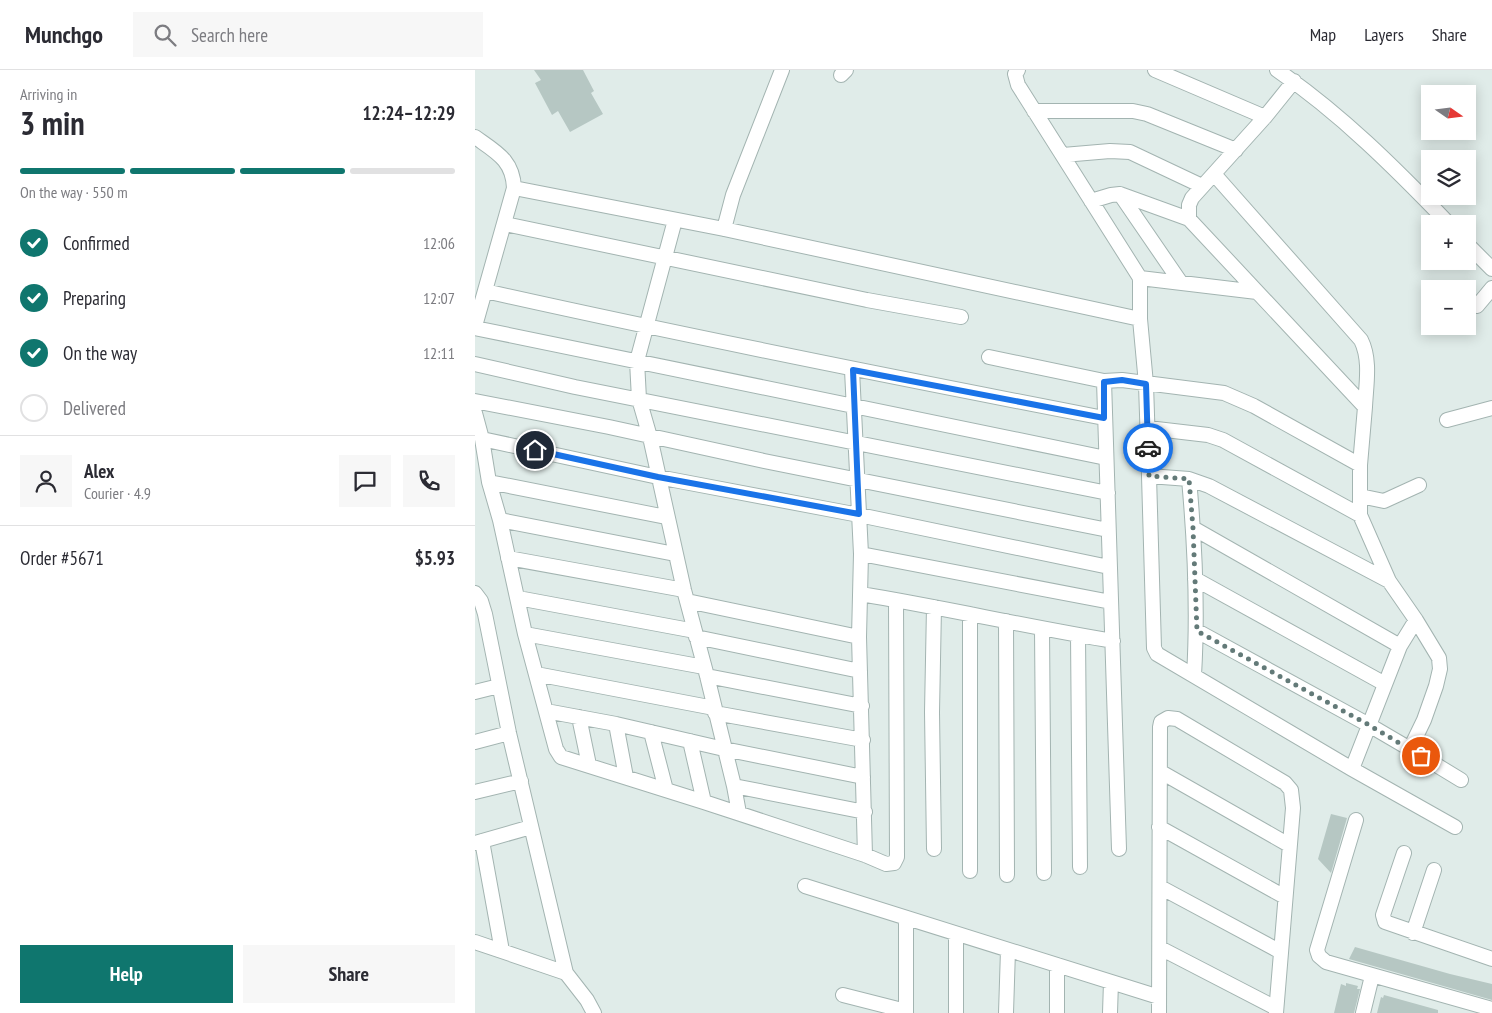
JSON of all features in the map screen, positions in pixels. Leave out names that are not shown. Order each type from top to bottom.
[{"type":"street","points":[[724,229],[733,195],[782,70]]},
{"type":"street","points":[[1018,70],[1015,74],[1018,85],[1140,278],[1140,319],[1148,428],[1154,648],[1157,654],[1351,769],[1455,827]]},
{"type":"street","points":[[1155,70],[1265,117]]},
{"type":"street","points":[[1277,70],[1337,115],[1393,166],[1440,215]]},
{"type":"street","points":[[1189,219],[1188,212],[1192,198],[1265,117],[1293,81]]},
{"type":"street","points":[[1034,111],[1133,110],[1236,150]]},
{"type":"street","points":[[475,137],[502,157],[509,166],[513,176],[514,188],[475,327],[1106,458]]},
{"type":"street","points":[[1063,155],[1110,151],[1130,152],[1202,186]]},
{"type":"street","points":[[1214,174],[1361,340],[1365,347],[1367,361],[1360,465],[1361,515],[1389,582],[1416,620],[1439,658],[1440,669],[1436,686],[1424,720],[1410,750]]},
{"type":"street","points":[[514,188],[724,229],[1140,319]]},
{"type":"street","points":[[1091,201],[1120,194],[1189,219],[1365,407]]},
{"type":"street","points":[[1120,194],[1181,283]]},
{"type":"street","points":[[675,220],[637,361],[639,399],[650,437],[685,595],[735,786],[739,813]]},
{"type":"street","points":[[505,224],[858,298],[961,317]]},
{"type":"street","points":[[1476,253],[1492,269]]},
{"type":"street","points":[[1140,278],[1257,292]]},
{"type":"street","points":[[1477,306],[1492,288]]},
{"type":"street","points":[[485,291],[853,370],[1104,418]]},
{"type":"street","points":[[989,357],[1104,382],[1122,380],[1224,393],[1255,406],[1360,465]]},
{"type":"street","points":[[475,364],[575,387],[1108,493]]},
{"type":"street","points":[[853,370],[853,405],[861,554],[859,636],[865,855]]},
{"type":"street","points":[[1104,382],[1119,849]]},
{"type":"street","points":[[475,401],[1108,530]]},
{"type":"street","points":[[1447,420],[1492,408]]},
{"type":"street","points":[[475,413],[482,439],[489,482],[500,520],[525,634],[556,749],[561,757],[739,813],[865,855],[886,864],[894,862],[897,857],[896,600]]},
{"type":"street","points":[[1148,428],[1208,435],[1223,440],[1361,515]]},
{"type":"street","points":[[482,439],[658,477],[859,514],[1109,567]]},
{"type":"street","points":[[1149,476],[1189,479],[1209,486],[1389,582]]},
{"type":"street","points":[[1189,479],[1197,631],[1194,675]]},
{"type":"street","points":[[489,482],[666,516]]},
{"type":"street","points":[[1360,496],[1384,501],[1419,484]]},
{"type":"street","points":[[500,520],[675,554]]},
{"type":"street","points":[[1193,528],[1401,646]]},
{"type":"street","points":[[861,554],[1111,602]]},
{"type":"street","points":[[508,558],[685,595],[859,636]]},
{"type":"street","points":[[1195,579],[1385,684]]},
{"type":"street","points":[[475,593],[481,601],[485,614],[509,733],[566,974],[587,1000],[594,1013]]},
{"type":"street","points":[[861,594],[934,606],[1042,629],[1113,641]]},
{"type":"street","points":[[518,598],[695,634],[860,671]]},
{"type":"street","points":[[934,606],[932,712],[934,849]]},
{"type":"street","points":[[970,614],[970,871]]},
{"type":"street","points":[[1351,769],[1401,646],[1416,620]]},
{"type":"street","points":[[1006,621],[1007,875]]},
{"type":"street","points":[[1042,629],[1044,873]]},
{"type":"street","points":[[1197,631],[1369,725],[1461,780]]},
{"type":"street","points":[[525,634],[862,706]]},
{"type":"street","points":[[1078,635],[1080,867]]},
{"type":"street","points":[[536,674],[863,740]]},
{"type":"street","points":[[475,692],[499,686]]},
{"type":"street","points":[[546,711],[616,724],[724,749],[863,777]]},
{"type":"street","points":[[579,717],[589,765]]},
{"type":"street","points":[[1159,1013],[1161,722],[1168,718],[1177,719],[1285,783],[1291,790],[1293,803],[1276,1010],[1160,948]]},
{"type":"street","points":[[616,724],[626,777]]},
{"type":"street","points":[[651,732],[666,790]]},
{"type":"street","points":[[475,742],[509,733]]},
{"type":"street","points":[[690,741],[704,802]]},
{"type":"street","points":[[1161,772],[1289,845]]},
{"type":"street","points":[[475,792],[521,781]]},
{"type":"street","points":[[735,786],[865,812]]},
{"type":"street","points":[[1355,820],[1317,950],[1319,956],[1325,962],[1492,1009]]},
{"type":"street","points":[[502,951],[479,842],[531,827]]},
{"type":"street","points":[[1159,827],[1285,897]]},
{"type":"street","points":[[1404,853],[1383,914],[1383,919],[1390,925],[1492,959]]},
{"type":"street","points":[[1413,933],[1434,870]]},
{"type":"street","points":[[805,886],[956,935],[1159,997]]},
{"type":"street","points":[[1160,887],[1281,952]]},
{"type":"street","points":[[843,996],[906,1012],[906,918]]},
{"type":"street","points":[[956,935],[956,1013]]},
{"type":"street","points":[[475,942],[566,974]]},
{"type":"street","points":[[1006,1013],[1008,950]]},
{"type":"street","points":[[1057,965],[1057,1013]]},
{"type":"street","points":[[1363,1013],[1372,976]]},
{"type":"street","points":[[1110,1013],[1111,982]]},
{"type":"building","points":[[534,70],[583,70],[594,91],[591,93],[603,114],[570,132],[558,111],[552,115],[535,83],[541,80]]},
{"type":"building","points":[[1331,814],[1347,818],[1331,873],[1318,859]]},
{"type":"building","points":[[1355,947],[1492,984],[1492,1000],[1349,959]]},
{"type":"building","points":[[1346,983],[1358,986],[1357,989],[1360,989],[1354,1013],[1334,1013],[1341,984],[1346,986]]},
{"type":"building","points":[[1384,995],[1438,1010],[1438,1013],[1377,1013],[1381,997],[1383,998]]},
{"type":"way so far","points":[[1148,448],[1149,476],[1189,479],[1197,631],[1369,725],[1421,756]]},
{"type":"route","points":[[535,450],[658,477],[859,514],[853,370],[1104,418],[1104,382],[1122,380],[1146,384],[1148,448]]}]
